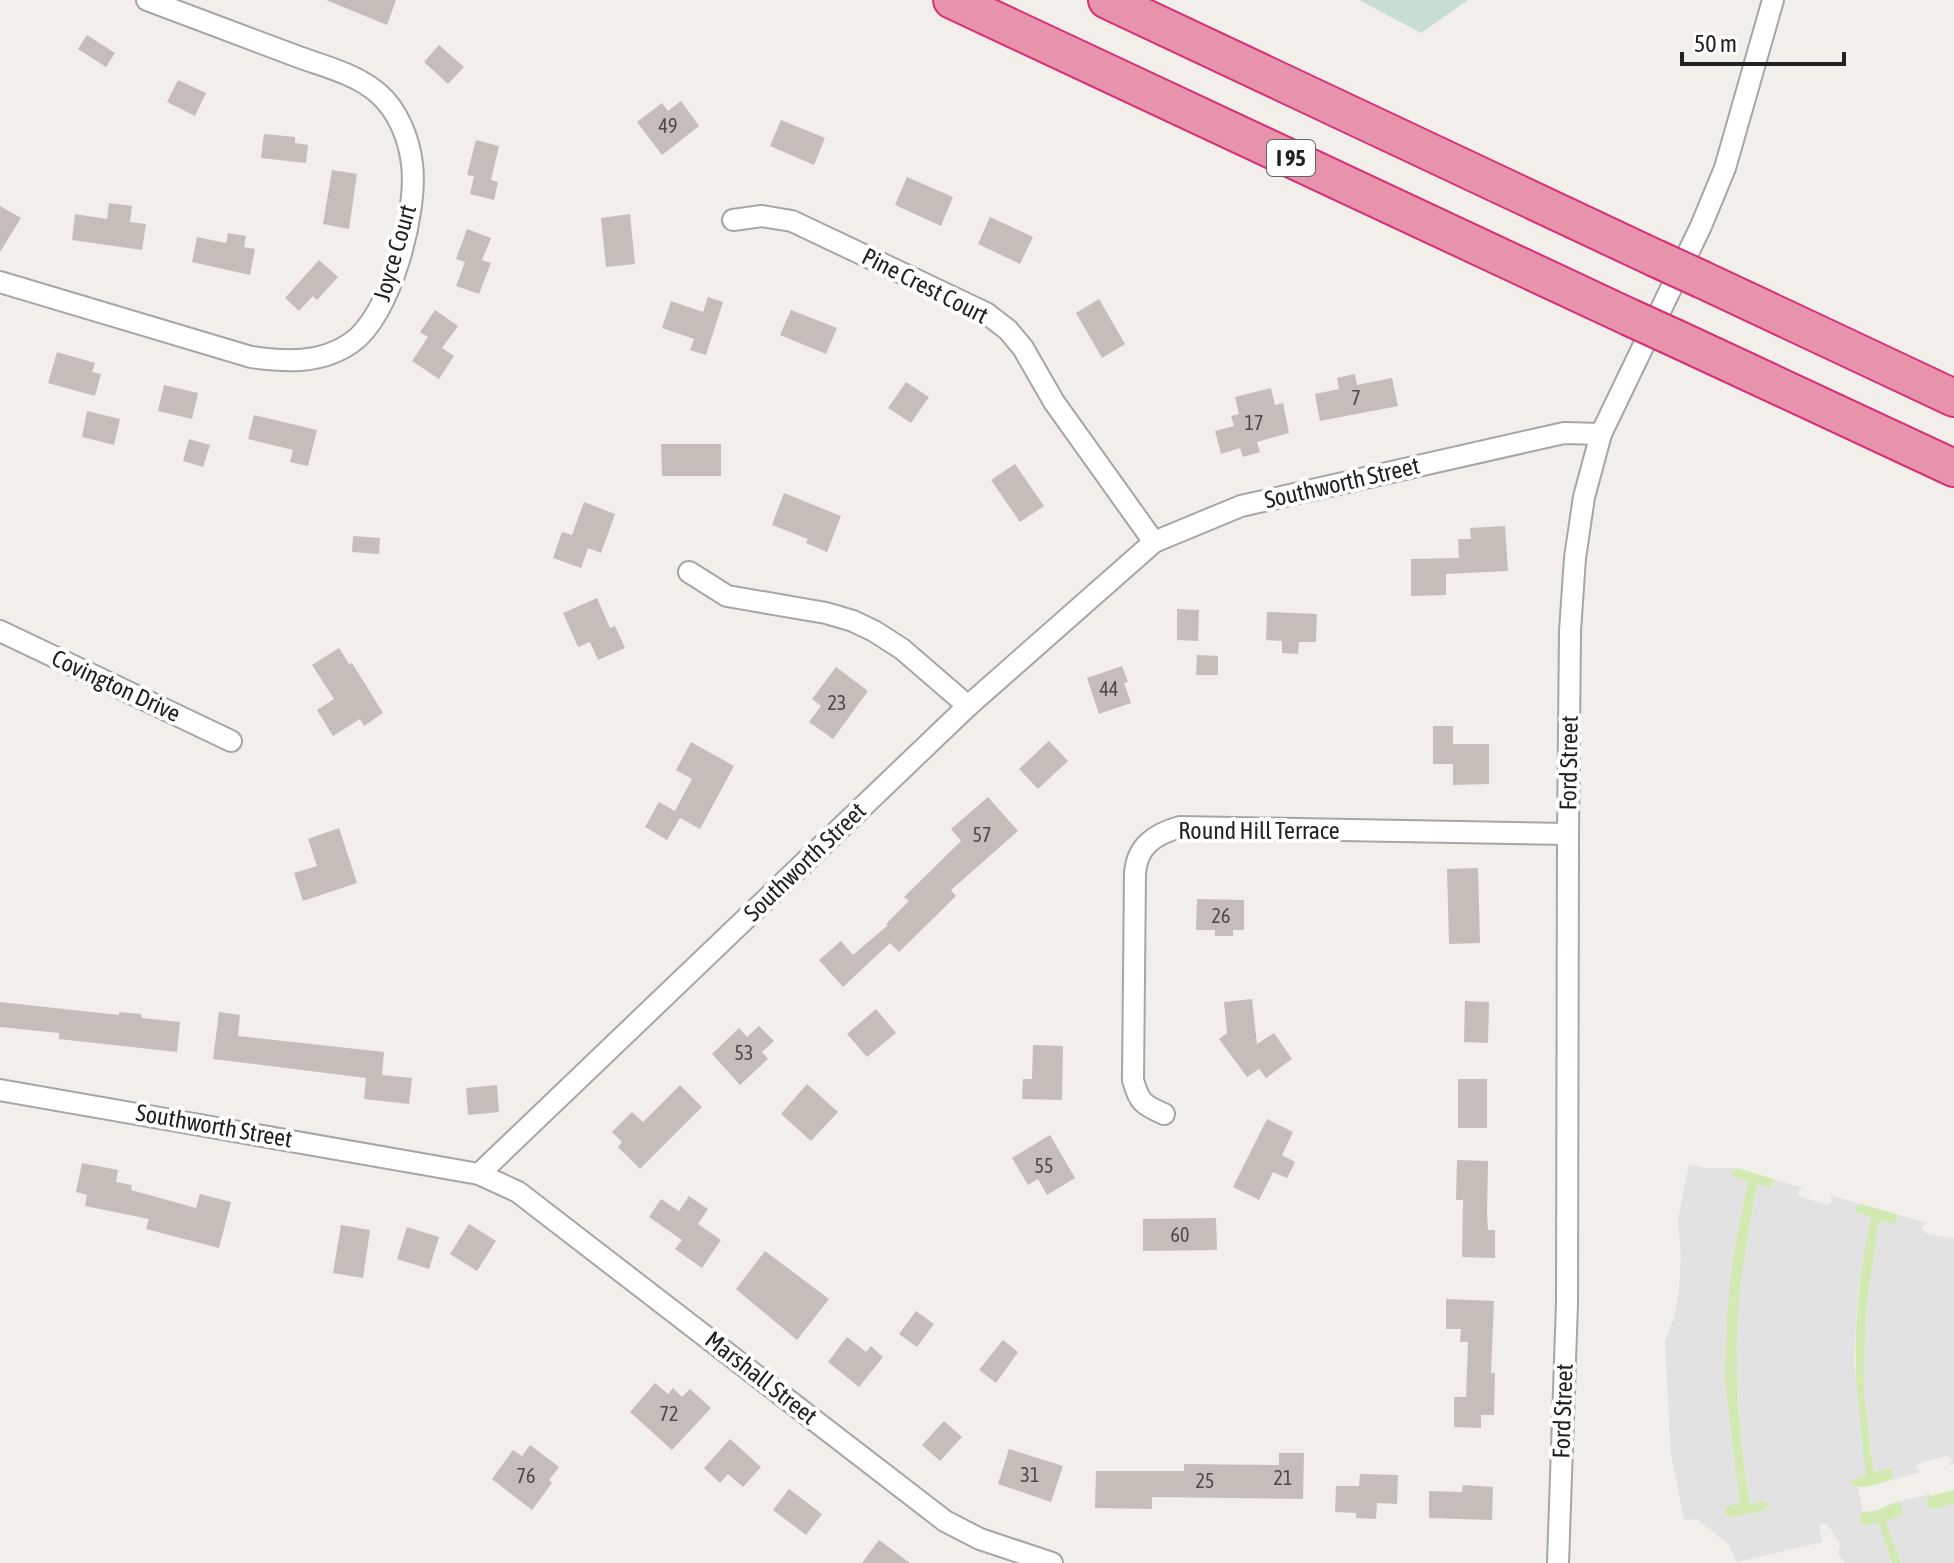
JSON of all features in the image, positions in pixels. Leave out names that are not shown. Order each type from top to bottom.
[{"type":"highway","name":"I 95","points":[[952,0],[1954,468]]},
{"type":"highway","points":[[1107,0],[1954,398]]},
{"type":"street","name":"Joyce Court","points":[[0,282],[251,357],[278,361],[329,355],[351,343],[378,313],[404,240],[413,180],[406,136],[390,106],[362,82],[147,0]]},
{"type":"street","name":"Ford Street","points":[[1558,1563],[1567,1303],[1570,631],[1575,558],[1584,497],[1601,434],[1721,179],[1773,0]]},
{"type":"street","name":"Pine Crest Court","points":[[733,220],[762,216],[792,221],[986,313],[1008,330],[1023,348],[1054,402],[1154,542]]},
{"type":"street","name":"Southworth Street","points":[[0,1090],[479,1174],[968,706],[1154,542],[1241,506],[1564,433],[1601,434]]},
{"type":"street","points":[[689,572],[727,596],[826,613],[874,631],[902,649],[968,706]]},
{"type":"street","name":"Covington Drive","points":[[0,631],[231,741]]},
{"type":"street","name":"Round Hill Terrace","points":[[1164,1114],[1145,1106],[1137,1095],[1133,1080],[1135,873],[1140,851],[1152,839],[1180,827],[1568,834]]},
{"type":"street","name":"Marshall Street","points":[[479,1174],[518,1192],[945,1521],[980,1539],[1052,1563]]},
{"type":"green space","points":[[1359,0],[1468,0],[1421,33]]},
{"type":"green space","points":[[1738,1168],[1775,1182],[1770,1188],[1757,1185],[1744,1266],[1738,1344],[1740,1422],[1750,1503],[1766,1501],[1769,1506],[1763,1511],[1730,1518],[1724,1513],[1725,1507],[1740,1502],[1726,1394],[1727,1304],[1748,1182],[1733,1177],[1732,1171]]},
{"type":"green space","points":[[1861,1204],[1898,1217],[1894,1224],[1879,1221],[1866,1346],[1869,1438],[1874,1471],[1891,1468],[1894,1477],[1880,1484],[1852,1487],[1850,1481],[1866,1475],[1858,1410],[1856,1346],[1860,1282],[1871,1218],[1856,1212],[1856,1207]]},
{"type":"green space","points":[[1954,1490],[1954,1504],[1933,1510],[1926,1506],[1927,1497]]},
{"type":"green space","points":[[1896,1502],[1902,1505],[1903,1514],[1886,1522],[1901,1563],[1892,1563],[1878,1523],[1865,1526],[1859,1521],[1861,1512],[1875,1511]]},
{"type":"shaded area","points":[[1689,1164],[1704,1168],[1736,1168],[1732,1171],[1733,1176],[1748,1181],[1733,1256],[1727,1316],[1725,1380],[1740,1503],[1725,1507],[1724,1513],[1730,1518],[1763,1511],[1769,1506],[1766,1501],[1750,1504],[1741,1440],[1736,1348],[1740,1285],[1757,1184],[1772,1188],[1775,1185],[1773,1179],[1804,1188],[1799,1189],[1798,1196],[1827,1205],[1833,1201],[1830,1195],[1861,1204],[1856,1207],[1856,1212],[1871,1217],[1858,1288],[1854,1361],[1866,1476],[1853,1479],[1850,1483],[1858,1488],[1863,1512],[1859,1515],[1860,1523],[1865,1526],[1878,1522],[1892,1563],[1845,1563],[1838,1554],[1840,1544],[1824,1523],[1819,1526],[1822,1542],[1737,1562],[1729,1545],[1699,1520],[1684,1519],[1671,1454],[1665,1341],[1679,1292],[1681,1257],[1678,1219]]},
{"type":"shaded area","points":[[1896,1214],[1926,1223],[1922,1228],[1925,1233],[1954,1239],[1954,1464],[1949,1465],[1952,1459],[1946,1456],[1917,1464],[1920,1472],[1889,1481],[1894,1477],[1891,1468],[1874,1472],[1864,1396],[1864,1349],[1866,1307],[1879,1220],[1894,1224],[1898,1217]]},
{"type":"shaded area","points":[[1931,1494],[1925,1501],[1930,1510],[1954,1504],[1954,1563],[1901,1563],[1886,1521],[1903,1514],[1902,1505],[1896,1502]]},
{"type":"building","points":[[326,0],[396,0],[387,25]]},
{"type":"building","points":[[87,35],[115,53],[106,67],[78,49]]},
{"type":"building","points":[[439,45],[464,67],[448,84],[424,62]]},
{"type":"building","points":[[178,80],[206,93],[195,116],[167,102]]},
{"type":"building","points":[[681,101],[699,126],[662,155],[637,122],[662,103],[668,111]]},
{"type":"building","points":[[781,120],[825,138],[814,165],[770,146]]},
{"type":"building","points":[[264,134],[295,137],[295,143],[308,145],[306,163],[261,158]]},
{"type":"building","points":[[476,140],[499,146],[491,180],[498,182],[494,200],[470,194],[474,176],[467,175]]},
{"type":"building","points":[[332,170],[357,174],[349,229],[323,224]]},
{"type":"building","points":[[907,177],[953,197],[941,226],[895,205]]},
{"type":"building","points":[[109,203],[132,206],[130,222],[146,224],[142,250],[72,240],[75,214],[107,219]]},
{"type":"building","points":[[0,206],[21,218],[0,252]]},
{"type":"building","points":[[630,214],[635,264],[606,267],[601,218]]},
{"type":"building","points":[[990,217],[1033,237],[1020,264],[978,244]]},
{"type":"building","points":[[467,229],[491,238],[482,260],[491,263],[479,294],[456,286],[465,262],[456,259]]},
{"type":"building","points":[[228,233],[246,236],[244,247],[255,249],[250,275],[192,262],[197,237],[226,243]]},
{"type":"building","points":[[319,260],[338,277],[317,300],[313,296],[299,311],[285,298]]},
{"type":"building","points":[[708,297],[723,302],[706,355],[690,350],[694,339],[662,328],[671,301],[703,312]]},
{"type":"building","points":[[1099,299],[1125,344],[1102,358],[1076,313]]},
{"type":"building","points":[[435,310],[458,326],[442,348],[454,356],[439,379],[412,361],[428,337],[420,332]]},
{"type":"building","points":[[791,310],[837,328],[826,354],[780,335]]},
{"type":"building","points":[[57,352],[95,363],[92,372],[101,374],[95,396],[48,383]]},
{"type":"building","points":[[1355,374],[1357,385],[1392,378],[1398,406],[1320,421],[1315,394],[1339,389],[1337,378]]},
{"type":"building","points":[[906,382],[929,397],[911,423],[888,408]]},
{"type":"building","points":[[164,385],[198,393],[192,419],[158,411]]},
{"type":"building","points":[[1271,388],[1275,405],[1283,403],[1289,433],[1257,442],[1260,452],[1243,457],[1240,448],[1221,454],[1215,431],[1234,426],[1231,416],[1239,414],[1235,397]]},
{"type":"building","points":[[87,411],[120,419],[114,445],[82,437]]},
{"type":"building","points":[[254,415],[317,430],[308,466],[290,462],[293,450],[248,439]]},
{"type":"building","points":[[189,439],[210,445],[203,467],[183,461]]},
{"type":"building","points":[[661,444],[721,444],[721,476],[662,476]]},
{"type":"building","points":[[1015,464],[1044,506],[1020,522],[991,480]]},
{"type":"building","points":[[784,493],[841,516],[827,552],[806,543],[808,539],[772,525]]},
{"type":"building","points":[[584,502],[615,514],[601,553],[588,548],[581,568],[553,558],[562,532],[572,535]]},
{"type":"building","points":[[1505,526],[1508,571],[1446,574],[1446,595],[1411,596],[1411,559],[1459,558],[1458,539],[1471,539],[1470,528]]},
{"type":"building","points":[[353,536],[380,538],[379,554],[352,552]]},
{"type":"building","points":[[597,598],[610,628],[615,626],[625,648],[598,660],[590,642],[578,647],[563,613]]},
{"type":"building","points":[[1177,609],[1199,610],[1198,641],[1177,640]]},
{"type":"building","points":[[1267,612],[1317,614],[1316,642],[1299,642],[1298,654],[1282,653],[1282,641],[1266,640]]},
{"type":"building","points":[[339,648],[383,713],[364,726],[360,719],[333,736],[317,710],[334,699],[312,665]]},
{"type":"building","points":[[1197,655],[1218,656],[1218,675],[1196,675]]},
{"type":"building","points":[[1122,666],[1131,703],[1099,714],[1087,678]]},
{"type":"building","points":[[836,667],[868,691],[833,739],[809,722],[821,706],[812,699]]},
{"type":"building","points":[[1433,726],[1453,726],[1453,744],[1489,744],[1489,784],[1453,785],[1453,764],[1433,764]]},
{"type":"building","points":[[1049,741],[1068,761],[1038,789],[1019,769]]},
{"type":"building","points":[[691,742],[734,766],[700,829],[680,818],[667,840],[645,827],[659,802],[675,811],[692,779],[676,770]]},
{"type":"building","points":[[988,797],[1018,831],[951,890],[956,896],[899,952],[890,943],[843,987],[819,960],[841,941],[853,955],[888,925],[909,901],[904,897],[961,841],[951,829]]},
{"type":"building","points":[[339,828],[357,883],[303,901],[294,873],[317,866],[308,839]]},
{"type":"building","points":[[1478,868],[1480,943],[1449,944],[1447,869]]},
{"type":"building","points":[[1197,899],[1244,900],[1244,930],[1233,930],[1233,936],[1215,936],[1215,930],[1196,930]]},
{"type":"building","points":[[1252,999],[1257,1044],[1274,1033],[1292,1059],[1266,1078],[1259,1069],[1247,1077],[1219,1039],[1227,1033],[1224,1002]]},
{"type":"building","points":[[1465,1001],[1489,1002],[1488,1043],[1464,1042]]},
{"type":"building","points":[[0,1002],[119,1015],[119,1012],[141,1014],[142,1018],[180,1022],[177,1052],[59,1039],[59,1033],[0,1027]]},
{"type":"building","points":[[876,1009],[896,1033],[867,1057],[847,1034]]},
{"type":"building","points":[[219,1012],[240,1015],[238,1036],[384,1052],[382,1075],[412,1078],[409,1104],[364,1099],[366,1078],[213,1059]]},
{"type":"building","points":[[759,1026],[774,1041],[762,1052],[768,1059],[740,1085],[712,1054],[739,1028],[747,1037]]},
{"type":"building","points":[[1033,1045],[1063,1046],[1062,1100],[1022,1099],[1023,1079],[1032,1079]]},
{"type":"building","points":[[1458,1079],[1487,1079],[1487,1128],[1458,1128]]},
{"type":"building","points":[[807,1084],[838,1112],[811,1141],[781,1114]]},
{"type":"building","points":[[497,1085],[499,1112],[468,1115],[466,1088]]},
{"type":"building","points":[[680,1085],[702,1107],[640,1169],[618,1147],[622,1142],[612,1132],[632,1112],[643,1122]]},
{"type":"building","points":[[1267,1119],[1293,1132],[1282,1155],[1295,1162],[1287,1178],[1273,1172],[1259,1200],[1233,1187]]},
{"type":"building","points":[[1050,1135],[1075,1178],[1047,1195],[1038,1179],[1028,1185],[1012,1158]]},
{"type":"building","points":[[1457,1160],[1488,1161],[1488,1230],[1495,1230],[1495,1258],[1462,1257],[1463,1200],[1456,1200]]},
{"type":"building","points":[[82,1163],[118,1170],[116,1182],[132,1185],[131,1190],[196,1208],[200,1194],[231,1202],[219,1248],[146,1229],[149,1219],[85,1206],[87,1195],[76,1192]]},
{"type":"building","points":[[689,1196],[708,1209],[698,1224],[721,1240],[702,1268],[675,1249],[682,1240],[649,1217],[661,1199],[679,1211]]},
{"type":"building","points":[[1216,1218],[1217,1250],[1143,1251],[1143,1219]]},
{"type":"building","points":[[469,1224],[496,1241],[477,1271],[450,1254]]},
{"type":"building","points":[[341,1225],[370,1230],[363,1278],[333,1273]]},
{"type":"building","points":[[407,1227],[439,1237],[429,1269],[397,1259]]},
{"type":"building","points":[[765,1251],[829,1299],[797,1340],[736,1289]]},
{"type":"building","points":[[1446,1299],[1494,1301],[1491,1373],[1495,1373],[1494,1415],[1481,1415],[1481,1428],[1454,1427],[1454,1397],[1466,1397],[1468,1342],[1460,1342],[1461,1329],[1446,1329]]},
{"type":"building","points":[[916,1311],[934,1324],[917,1347],[899,1334]]},
{"type":"building","points":[[847,1337],[866,1352],[871,1346],[883,1357],[859,1387],[828,1362]]},
{"type":"building","points":[[1003,1340],[1018,1352],[996,1383],[979,1370]]},
{"type":"building","points":[[655,1383],[668,1394],[673,1388],[682,1397],[690,1389],[711,1408],[672,1450],[630,1412]]},
{"type":"building","points":[[944,1421],[962,1437],[940,1461],[922,1445]]},
{"type":"building","points":[[730,1439],[761,1467],[743,1487],[728,1474],[720,1483],[704,1468]]},
{"type":"building","points":[[530,1445],[559,1467],[549,1480],[552,1483],[532,1510],[492,1479],[513,1450],[522,1456]]},
{"type":"building","points":[[1009,1449],[1063,1466],[1051,1502],[998,1484]]},
{"type":"building","points":[[1279,1453],[1304,1453],[1303,1499],[1152,1497],[1152,1509],[1095,1508],[1096,1471],[1184,1471],[1184,1464],[1279,1465]]},
{"type":"building","points":[[1360,1474],[1398,1475],[1397,1504],[1377,1503],[1376,1519],[1356,1518],[1356,1513],[1335,1512],[1336,1486],[1359,1486]]},
{"type":"building","points":[[1463,1485],[1493,1487],[1492,1520],[1429,1518],[1429,1491],[1462,1492]]},
{"type":"building","points":[[789,1489],[822,1514],[806,1535],[773,1510]]},
{"type":"building","points":[[879,1540],[910,1563],[862,1563]]}]
